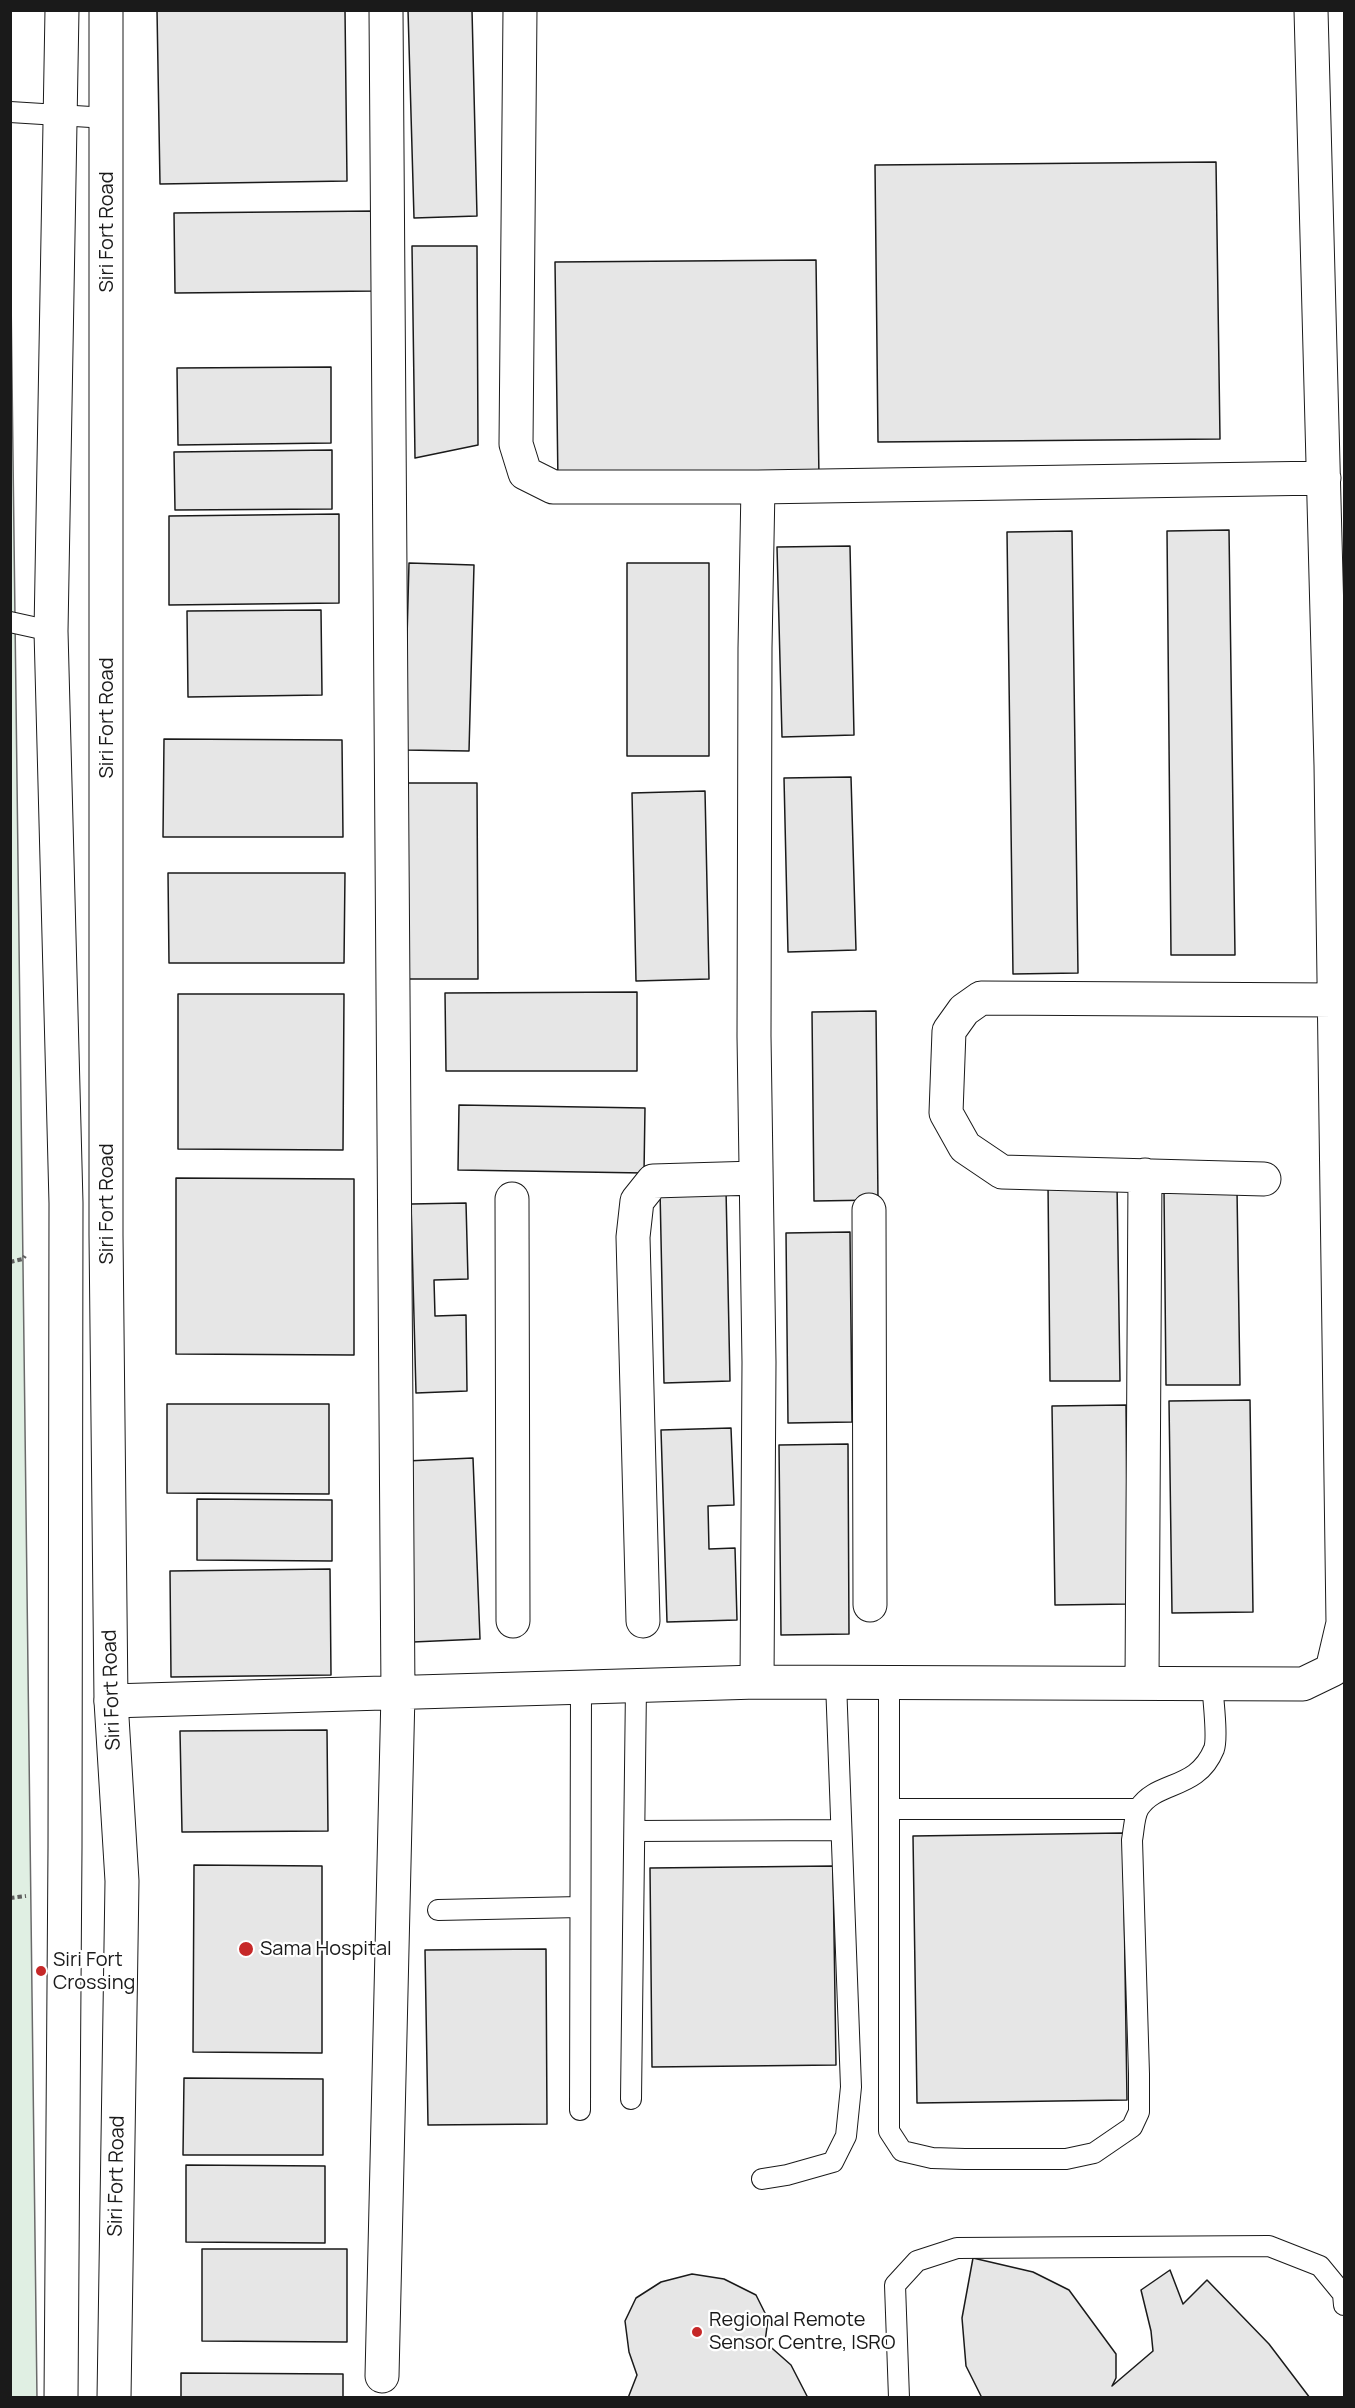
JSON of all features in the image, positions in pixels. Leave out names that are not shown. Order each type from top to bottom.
[{"type":"street","points":[[61,2397],[66,1203],[51,631],[62,10]]},
{"type":"street","name":"Siri Fort Road","points":[[106,10],[106,1235],[111,1701],[122,1881],[114,2397]]},
{"type":"street","points":[[382,2376],[398,1693],[386,10]]},
{"type":"street","points":[[520,10],[516,444],[525,473],[553,487],[758,487],[1324,478]]},
{"type":"street","points":[[111,1701],[757,1682],[1303,1684],[1332,1670],[1343,1623],[1334,1000],[1338,764],[1324,478],[1311,10]]},
{"type":"street","points":[[757,1682],[759,1362],[756,1178],[755,659],[758,487]]},
{"type":"street","points":[[1264,1179],[1002,1172],[965,1147],[946,1113],[949,1031],[964,1010],[981,998],[1334,1000]]},
{"type":"street","points":[[1142,1683],[1145,1175]]},
{"type":"street","points":[[643,1621],[633,1237],[637,1201],[653,1181],[756,1178]]},
{"type":"street","points":[[512,1199],[513,1621]]},
{"type":"street","points":[[869,1210],[870,1605]]},
{"type":"lane","points":[[10,112],[107,118]]},
{"type":"lane","points":[[10,622],[51,631]]},
{"type":"lane","points":[[762,2179],[833,2162],[846,2136],[851,2087],[837,1682]]},
{"type":"lane","points":[[889,1682],[889,2131],[902,2151],[932,2158],[1066,2159],[1094,2152],[1115,2140],[1132,2127],[1138,2112],[1132,1840],[1138,1809],[1153,1793],[1182,1784],[1203,1768],[1215,1747],[1212,1683]]},
{"type":"lane","points":[[631,2099],[636,1686]]},
{"type":"lane","points":[[579,2110],[581,1688]]},
{"type":"lane","points":[[889,1809],[1138,1809]]},
{"type":"lane","points":[[635,1830],[841,1830]]},
{"type":"lane","points":[[438,1910],[580,1906]]},
{"type":"lane","points":[[899,2397],[895,2285],[917,2261],[957,2248],[1269,2246],[1320,2266],[1343,2294],[1344,2305]]},
{"type":"path","points":[[10,1262],[23,1259]]},
{"type":"path","points":[[10,1898],[31,1895]]},
{"type":"green space","points":[[10,214],[37,2398],[10,2397]]},
{"type":"building","points":[[157,10],[345,10],[347,181],[160,184]]},
{"type":"building","points":[[408,10],[472,10],[477,216],[414,218]]},
{"type":"building","points":[[1216,162],[1220,439],[878,442],[875,165]]},
{"type":"building","points":[[375,211],[376,291],[175,293],[174,213]]},
{"type":"building","points":[[412,246],[477,246],[478,445],[415,458]]},
{"type":"building","points":[[816,260],[819,480],[558,483],[555,262]]},
{"type":"building","points":[[331,367],[331,443],[178,445],[177,368]]},
{"type":"building","points":[[332,450],[332,509],[175,510],[174,452]]},
{"type":"building","points":[[339,514],[339,603],[169,605],[169,516]]},
{"type":"building","points":[[1229,530],[1235,955],[1171,955],[1167,531]]},
{"type":"building","points":[[1072,531],[1078,973],[1013,974],[1007,532]]},
{"type":"building","points":[[850,546],[854,735],[782,737],[777,547]]},
{"type":"building","points":[[409,563],[474,565],[469,751],[404,750]]},
{"type":"building","points":[[627,563],[709,563],[709,756],[627,756]]},
{"type":"building","points":[[321,610],[322,695],[188,697],[187,611]]},
{"type":"building","points":[[164,739],[342,740],[343,837],[163,837]]},
{"type":"building","points":[[851,777],[856,950],[788,952],[784,778]]},
{"type":"building","points":[[404,783],[477,783],[478,979],[405,979]]},
{"type":"building","points":[[705,791],[709,979],[636,981],[632,793]]},
{"type":"building","points":[[168,873],[345,873],[344,963],[169,963]]},
{"type":"building","points":[[637,992],[637,1071],[446,1071],[445,993]]},
{"type":"building","points":[[178,994],[344,994],[343,1150],[178,1149]]},
{"type":"building","points":[[876,1011],[878,1200],[814,1201],[812,1012]]},
{"type":"building","points":[[459,1105],[645,1108],[644,1173],[458,1170]]},
{"type":"building","points":[[176,1178],[354,1179],[354,1355],[176,1354]]},
{"type":"building","points":[[1117,1183],[1120,1381],[1050,1381],[1048,1184]]},
{"type":"building","points":[[726,1189],[730,1381],[664,1383],[660,1190]]},
{"type":"building","points":[[1164,1190],[1237,1190],[1240,1385],[1166,1385]]},
{"type":"building","points":[[466,1203],[468,1279],[434,1280],[435,1316],[466,1315],[467,1391],[416,1393],[411,1204]]},
{"type":"building","points":[[850,1232],[852,1422],[788,1423],[786,1233]]},
{"type":"building","points":[[1250,1400],[1253,1612],[1172,1613],[1169,1401]]},
{"type":"building","points":[[167,1404],[329,1404],[329,1494],[167,1493]]},
{"type":"building","points":[[1126,1405],[1128,1604],[1055,1605],[1052,1406]]},
{"type":"building","points":[[731,1428],[734,1505],[708,1506],[709,1549],[735,1548],[737,1620],[667,1622],[661,1430]]},
{"type":"building","points":[[848,1444],[849,1634],[781,1635],[779,1445]]},
{"type":"building","points":[[473,1458],[480,1639],[413,1642],[406,1461]]},
{"type":"building","points":[[197,1499],[332,1500],[332,1561],[197,1560]]},
{"type":"building","points":[[330,1569],[331,1675],[171,1677],[170,1571]]},
{"type":"building","points":[[327,1730],[328,1831],[182,1832],[180,1731]]},
{"type":"building","points":[[1123,1833],[1127,2100],[917,2103],[913,1836]]},
{"type":"building","points":[[194,1865],[322,1866],[322,2053],[193,2052]]},
{"type":"building","points":[[833,1866],[836,2065],[652,2067],[650,1868]]},
{"type":"building","points":[[546,1949],[547,2124],[428,2125],[425,1950]]},
{"type":"building","points":[[184,2078],[323,2079],[323,2155],[183,2155]]},
{"type":"building","points":[[186,2165],[325,2166],[325,2243],[186,2242]]},
{"type":"building","points":[[202,2249],[347,2249],[347,2342],[202,2341]]},
{"type":"building","points":[[973,2258],[1033,2272],[1069,2290],[1116,2354],[1116,2378],[1112,2386],[1153,2351],[1151,2331],[1141,2290],[1170,2270],[1183,2304],[1207,2280],[1269,2344],[1310,2398],[982,2398],[966,2366],[962,2318]]},
{"type":"building","name":"Regional Remote Sensor Centre, ISRO","points":[[692,2274],[724,2279],[756,2295],[768,2319],[765,2342],[791,2365],[808,2398],[628,2398],[637,2375],[629,2352],[625,2321],[636,2298],[661,2282]]},
{"type":"building","points":[[181,2373],[343,2374],[343,2398],[181,2398]]},
{"type":"place","name":"Sama Hospital","points":[[246,1949]]},
{"type":"place","name":"Siri Fort Crossing","points":[[41,1971]]},
{"type":"place","name":"Regional Remote Sensor Centre, ISRO","points":[[697,2332]]}]
